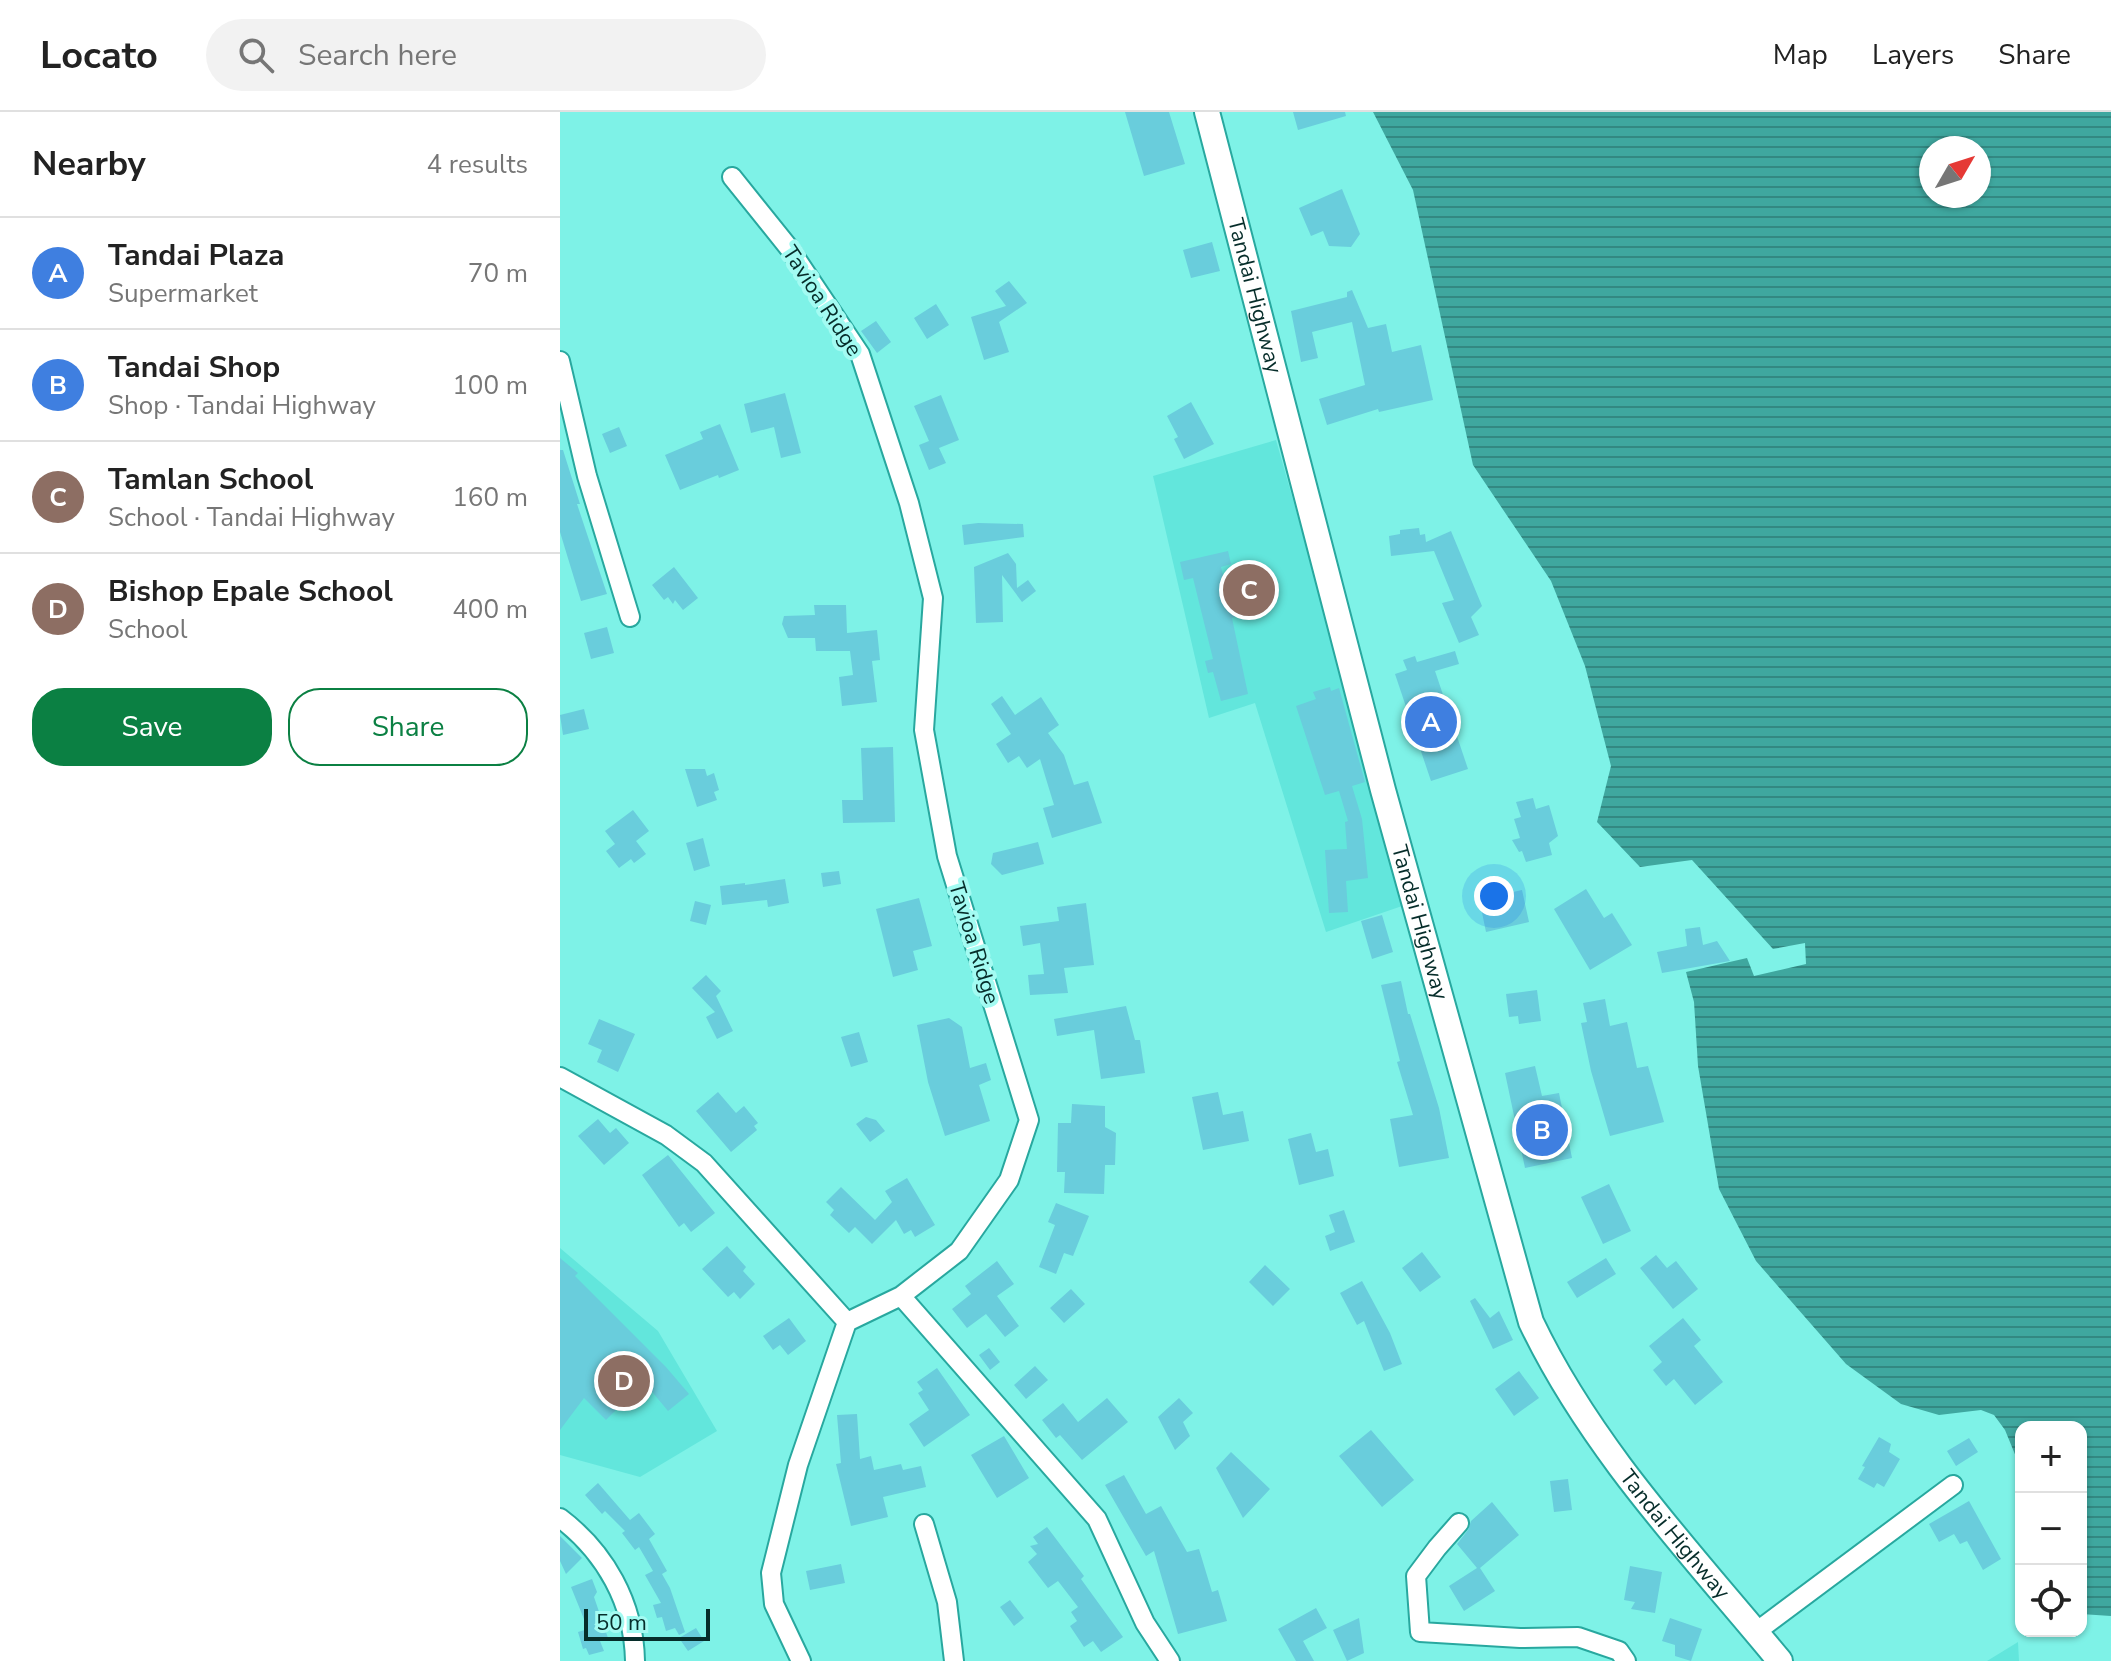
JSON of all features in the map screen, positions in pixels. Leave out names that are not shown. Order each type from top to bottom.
[{"type":"main road","name":"Tandai Highway","points":[[1207,112],[1383,790],[1531,1322],[1553,1369],[1584,1418],[1631,1481],[1780,1661]]},
{"type":"street","name":"Tavioa Ridge","points":[[732,177],[789,248],[860,354],[909,503],[933,598],[924,730],[947,856],[1029,1120],[1009,1180],[959,1251],[901,1296],[847,1322]]},
{"type":"street","points":[[560,361],[587,476],[630,617]]},
{"type":"street","points":[[560,1077],[666,1135],[704,1163],[847,1322],[798,1465],[771,1573],[774,1604],[801,1661]]},
{"type":"street","points":[[901,1296],[1097,1519],[1145,1623],[1170,1661]]},
{"type":"street","points":[[1756,1632],[1953,1485]]},
{"type":"street","points":[[560,1518],[597,1550],[611,1573],[625,1605],[635,1661]]},
{"type":"street","points":[[1459,1523],[1416,1576],[1420,1632],[1520,1638],[1578,1637],[1619,1651],[1626,1661]]},
{"type":"street","points":[[924,1524],[947,1602],[954,1661]]},
{"type":"shaded area","points":[[1373,112],[2111,112],[2111,1616],[2087,1614],[2087,1421],[2015,1421],[2015,1454],[2005,1430],[1994,1415],[1981,1410],[1939,1415],[1901,1404],[1846,1364],[1756,1261],[1719,1189],[1698,1066],[1694,1002],[1686,972],[1747,958],[1754,976],[1806,964],[1805,943],[1773,949],[1692,860],[1640,867],[1597,822],[1611,766],[1585,666],[1551,581],[1473,465],[1413,190]]},
{"type":"shaded area","points":[[1276,440],[1408,904],[1326,932],[1255,703],[1209,718],[1153,476]]},
{"type":"shaded area","points":[[560,1248],[658,1331],[717,1431],[640,1477],[560,1455]]},
{"type":"shaded area","points":[[2018,1642],[2019,1661],[1987,1661]]},
{"type":"building","points":[[1125,112],[1169,112],[1185,164],[1144,176]]},
{"type":"building","points":[[1293,112],[1345,112],[1346,116],[1298,130]]},
{"type":"building","points":[[1342,189],[1360,234],[1351,247],[1329,246],[1323,231],[1311,236],[1299,208]]},
{"type":"building","points":[[1212,242],[1220,271],[1191,278],[1183,250]]},
{"type":"building","points":[[1009,281],[1027,303],[999,322],[1009,352],[984,360],[971,317],[1006,306],[995,291]]},
{"type":"building","points":[[1352,290],[1368,328],[1386,324],[1392,352],[1421,345],[1433,400],[1379,412],[1378,409],[1327,425],[1319,399],[1365,385],[1352,322],[1312,332],[1318,358],[1301,362],[1291,311],[1347,297],[1347,292]]},
{"type":"building","points":[[936,304],[949,325],[927,339],[914,318]]},
{"type":"building","points":[[876,321],[891,342],[877,353],[861,331]]},
{"type":"building","points":[[785,393],[801,453],[781,458],[774,427],[751,433],[744,404]]},
{"type":"building","points":[[941,395],[959,440],[939,448],[946,463],[929,470],[919,445],[929,441],[914,406]]},
{"type":"building","points":[[1191,402],[1214,444],[1184,459],[1174,439],[1178,437],[1167,416]]},
{"type":"building","points":[[720,424],[739,470],[680,490],[665,455],[703,439],[700,432]]},
{"type":"building","points":[[619,427],[627,446],[610,453],[602,434]]},
{"type":"building","points":[[560,450],[563,450],[607,594],[581,601],[560,532]]},
{"type":"building","points":[[1023,524],[1024,537],[964,545],[962,525]]},
{"type":"building","points":[[1419,528],[1420,535],[1425,534],[1426,542],[1451,531],[1482,606],[1471,617],[1479,635],[1459,643],[1442,603],[1454,600],[1434,551],[1391,556],[1389,536],[1400,534],[1400,530]]},
{"type":"building","points":[[1228,551],[1231,564],[1221,567],[1228,594],[1235,592],[1241,615],[1232,618],[1248,694],[1221,701],[1213,672],[1208,673],[1205,661],[1213,659],[1193,578],[1184,580],[1180,562]]},
{"type":"building","points":[[1008,553],[1016,564],[1017,588],[1028,580],[1036,591],[1022,602],[1002,575],[1003,622],[976,623],[974,567]]},
{"type":"building","points":[[674,567],[698,598],[683,610],[675,600],[673,604],[668,597],[664,600],[652,585]]},
{"type":"building","points":[[814,605],[846,605],[847,633],[877,630],[880,660],[872,661],[877,702],[842,706],[839,677],[853,675],[850,651],[816,651],[815,638],[788,638],[782,624],[784,616],[815,615]]},
{"type":"building","points":[[607,627],[614,653],[591,659],[584,633]]},
{"type":"building","points":[[1455,651],[1459,664],[1435,671],[1468,769],[1431,781],[1395,674],[1407,670],[1403,660],[1415,656],[1417,662]]},
{"type":"building","points":[[1330,687],[1331,691],[1339,688],[1365,782],[1352,786],[1362,819],[1368,878],[1346,881],[1348,912],[1329,913],[1325,850],[1347,849],[1345,822],[1348,821],[1339,791],[1325,795],[1296,706],[1316,699],[1313,692]]},
{"type":"building","points":[[1002,696],[1015,715],[1041,697],[1059,725],[1048,733],[1064,755],[1074,785],[1088,781],[1102,823],[1052,838],[1043,808],[1054,805],[1040,759],[1027,768],[1019,756],[1008,763],[996,744],[1011,734],[991,704]]},
{"type":"building","points":[[584,709],[589,729],[563,735],[560,715]]},
{"type":"building","points":[[893,747],[895,822],[843,823],[842,800],[863,800],[861,748]]},
{"type":"building","points":[[685,769],[705,769],[707,776],[714,773],[719,790],[714,792],[717,800],[697,807]]},
{"type":"building","points":[[1533,798],[1536,809],[1549,805],[1558,836],[1549,843],[1552,855],[1526,862],[1522,851],[1519,852],[1512,840],[1520,838],[1514,819],[1521,817],[1516,802]]},
{"type":"building","points":[[633,810],[649,831],[636,841],[646,854],[634,863],[631,859],[619,868],[606,851],[615,844],[605,831]]},
{"type":"building","points":[[703,838],[710,866],[694,871],[686,843]]},
{"type":"building","points":[[1038,842],[1044,864],[1002,875],[991,864],[993,853]]},
{"type":"building","points":[[839,871],[841,884],[823,887],[821,873]]},
{"type":"building","points":[[785,879],[789,903],[768,907],[767,900],[722,905],[720,886]]},
{"type":"building","points":[[1503,888],[1504,894],[1522,890],[1529,922],[1486,932],[1479,898]]},
{"type":"building","points":[[1586,889],[1604,918],[1612,913],[1632,945],[1590,970],[1554,909]]},
{"type":"building","points":[[919,898],[932,946],[913,951],[918,970],[893,977],[876,909]]},
{"type":"building","points":[[695,901],[711,905],[706,925],[690,921]]},
{"type":"building","points":[[1086,903],[1094,965],[1064,968],[1068,993],[1030,995],[1028,975],[1044,974],[1040,943],[1023,946],[1020,926],[1059,921],[1057,907]]},
{"type":"building","points":[[1382,915],[1393,952],[1372,959],[1361,921]]},
{"type":"building","points":[[1700,927],[1703,945],[1717,941],[1730,961],[1662,973],[1657,952],[1687,946],[1685,929]]},
{"type":"building","points":[[706,975],[721,991],[716,996],[733,1031],[717,1039],[706,1017],[715,1012],[692,988]]},
{"type":"building","points":[[1401,981],[1408,1014],[1439,1108],[1449,1158],[1399,1167],[1390,1119],[1413,1115],[1397,1062],[1400,1061],[1381,985]]},
{"type":"building","points":[[1537,990],[1541,1021],[1519,1024],[1518,1016],[1509,1017],[1506,994]]},
{"type":"building","points":[[1605,999],[1610,1026],[1627,1022],[1637,1068],[1648,1066],[1664,1122],[1610,1136],[1581,1023],[1587,1022],[1583,1003]]},
{"type":"building","points":[[1126,1006],[1135,1040],[1140,1040],[1145,1073],[1101,1079],[1094,1030],[1057,1036],[1054,1019]]},
{"type":"building","points":[[949,1018],[962,1027],[970,1068],[986,1063],[991,1080],[979,1085],[990,1121],[945,1136],[928,1082],[917,1025]]},
{"type":"building","points":[[599,1019],[635,1034],[618,1072],[597,1062],[602,1050],[588,1044]]},
{"type":"building","points":[[859,1032],[868,1062],[851,1067],[841,1037]]},
{"type":"building","points":[[1535,1066],[1542,1096],[1559,1093],[1572,1158],[1525,1168],[1505,1073]]},
{"type":"building","points":[[718,1092],[736,1113],[744,1106],[758,1123],[754,1126],[757,1130],[731,1152],[696,1111]]},
{"type":"building","points":[[1218,1092],[1223,1115],[1243,1111],[1249,1141],[1203,1150],[1192,1097]]},
{"type":"building","points":[[1072,1104],[1105,1106],[1105,1127],[1116,1133],[1115,1165],[1105,1165],[1104,1194],[1064,1193],[1065,1172],[1057,1172],[1058,1123],[1071,1123]]},
{"type":"building","points":[[866,1117],[876,1120],[885,1131],[870,1142],[856,1124]]},
{"type":"building","points":[[598,1119],[610,1133],[616,1128],[629,1143],[604,1165],[578,1136]]},
{"type":"building","points":[[1311,1133],[1316,1152],[1328,1149],[1334,1176],[1299,1185],[1288,1139]]},
{"type":"building","points":[[668,1155],[715,1213],[691,1232],[684,1223],[679,1227],[642,1175]]},
{"type":"building","points":[[907,1178],[935,1225],[915,1237],[911,1230],[904,1234],[896,1220],[872,1244],[855,1227],[849,1233],[830,1215],[834,1210],[826,1202],[841,1187],[875,1220],[892,1202],[885,1191]]},
{"type":"building","points":[[1609,1184],[1631,1231],[1603,1244],[1581,1197]]},
{"type":"building","points":[[1056,1203],[1089,1216],[1073,1256],[1064,1253],[1056,1274],[1039,1267],[1055,1225],[1048,1222]]},
{"type":"building","points":[[1344,1210],[1355,1242],[1330,1251],[1325,1236],[1335,1232],[1329,1215]]},
{"type":"building","points":[[727,1246],[746,1267],[743,1271],[755,1284],[740,1299],[734,1292],[728,1297],[702,1269]]},
{"type":"building","points":[[1422,1252],[1441,1277],[1420,1292],[1402,1268]]},
{"type":"building","points":[[1656,1255],[1667,1268],[1676,1261],[1698,1289],[1673,1309],[1640,1268]]},
{"type":"building","points":[[560,1258],[578,1273],[575,1276],[689,1394],[668,1411],[644,1382],[606,1420],[584,1398],[560,1430]]},
{"type":"building","points":[[1606,1258],[1616,1274],[1577,1298],[1567,1282]]},
{"type":"building","points":[[997,1261],[1014,1284],[997,1296],[1019,1326],[1005,1337],[986,1314],[967,1328],[952,1309],[971,1294],[965,1286]]},
{"type":"building","points":[[1265,1265],[1290,1289],[1273,1306],[1249,1282]]},
{"type":"building","points":[[1362,1281],[1390,1333],[1402,1364],[1384,1371],[1364,1321],[1357,1325],[1340,1293]]},
{"type":"building","points":[[1071,1289],[1085,1304],[1064,1323],[1050,1308]]},
{"type":"building","points":[[1475,1298],[1490,1318],[1499,1311],[1513,1340],[1493,1349],[1470,1301]]},
{"type":"building","points":[[789,1318],[806,1341],[788,1355],[780,1345],[773,1350],[763,1336]]},
{"type":"building","points":[[1683,1318],[1701,1340],[1694,1346],[1723,1382],[1695,1405],[1674,1379],[1666,1386],[1653,1370],[1662,1362],[1649,1346]]},
{"type":"building","points":[[989,1348],[1000,1362],[990,1370],[979,1355]]},
{"type":"building","points":[[1035,1366],[1048,1380],[1026,1399],[1014,1385]]},
{"type":"building","points":[[937,1368],[970,1415],[924,1447],[909,1424],[929,1410],[918,1393],[923,1390],[917,1382]]},
{"type":"building","points":[[1519,1371],[1539,1398],[1514,1416],[1495,1389]]},
{"type":"building","points":[[1107,1398],[1128,1422],[1082,1460],[1060,1435],[1056,1438],[1042,1420],[1063,1403],[1078,1422]]},
{"type":"building","points":[[1179,1398],[1193,1413],[1183,1422],[1190,1436],[1175,1450],[1158,1417]]},
{"type":"building","points":[[857,1414],[860,1459],[871,1456],[874,1470],[901,1464],[903,1470],[921,1466],[926,1487],[883,1497],[888,1517],[851,1526],[836,1464],[841,1463],[837,1415]]},
{"type":"building","points":[[1371,1430],[1414,1480],[1382,1507],[1339,1456]]},
{"type":"building","points":[[1004,1436],[1029,1478],[997,1498],[971,1455]]},
{"type":"building","points":[[1879,1437],[1891,1444],[1889,1452],[1900,1459],[1884,1487],[1877,1483],[1874,1488],[1858,1479]]},
{"type":"building","points":[[1969,1438],[1978,1452],[1956,1466],[1947,1451]]},
{"type":"building","points":[[1231,1452],[1270,1489],[1243,1518],[1216,1468]]},
{"type":"building","points":[[1124,1475],[1146,1514],[1161,1506],[1187,1552],[1199,1549],[1212,1592],[1218,1590],[1227,1621],[1178,1634],[1154,1551],[1146,1556],[1105,1485]]},
{"type":"building","points":[[1568,1479],[1572,1510],[1554,1512],[1550,1481]]},
{"type":"building","points":[[598,1483],[630,1520],[639,1513],[655,1534],[649,1539],[667,1571],[662,1574],[685,1632],[679,1635],[675,1628],[666,1631],[662,1617],[657,1618],[653,1605],[661,1603],[645,1575],[653,1571],[639,1547],[635,1550],[622,1533],[625,1531],[605,1511],[602,1514],[585,1495]]},
{"type":"building","points":[[1969,1501],[2001,1559],[1983,1570],[1967,1541],[1960,1544],[1954,1534],[1939,1542],[1929,1524]]},
{"type":"building","points":[[1492,1502],[1519,1535],[1480,1568],[1495,1591],[1464,1611],[1449,1586],[1477,1568],[1457,1544],[1471,1521]]},
{"type":"building","points":[[1047,1527],[1084,1576],[1081,1579],[1123,1637],[1101,1652],[1093,1641],[1084,1647],[1070,1626],[1077,1621],[1071,1612],[1078,1607],[1058,1581],[1048,1588],[1028,1562],[1037,1554],[1030,1546],[1038,1544],[1033,1537]]},
{"type":"building","points":[[560,1536],[582,1558],[566,1574],[560,1561]]},
{"type":"building","points":[[841,1564],[845,1583],[810,1590],[806,1571]]},
{"type":"building","points":[[1630,1566],[1662,1572],[1655,1613],[1631,1609],[1635,1602],[1624,1600]]},
{"type":"building","points":[[592,1579],[597,1592],[594,1597],[608,1638],[600,1641],[604,1651],[589,1655],[586,1648],[583,1649],[578,1632],[588,1629],[571,1587]]},
{"type":"building","points":[[1010,1600],[1024,1618],[1014,1626],[1000,1607]]},
{"type":"building","points":[[1316,1608],[1327,1628],[1303,1641],[1314,1661],[1296,1661],[1278,1629]]},
{"type":"building","points":[[1359,1618],[1364,1653],[1347,1661],[1333,1630]]},
{"type":"building","points":[[1670,1618],[1702,1629],[1691,1661],[1675,1656],[1675,1645],[1662,1641]]},
{"type":"building","points":[[696,1628],[704,1641],[688,1651],[679,1638]]},
{"type":"place","name":"Tamlan School","points":[[1249,590]]},
{"type":"place","name":"Tandai Plaza","points":[[1431,722]]},
{"type":"place","name":"Tandai Shop","points":[[1542,1130]]},
{"type":"place","name":"Bishop Epale School","points":[[624,1381]]}]
